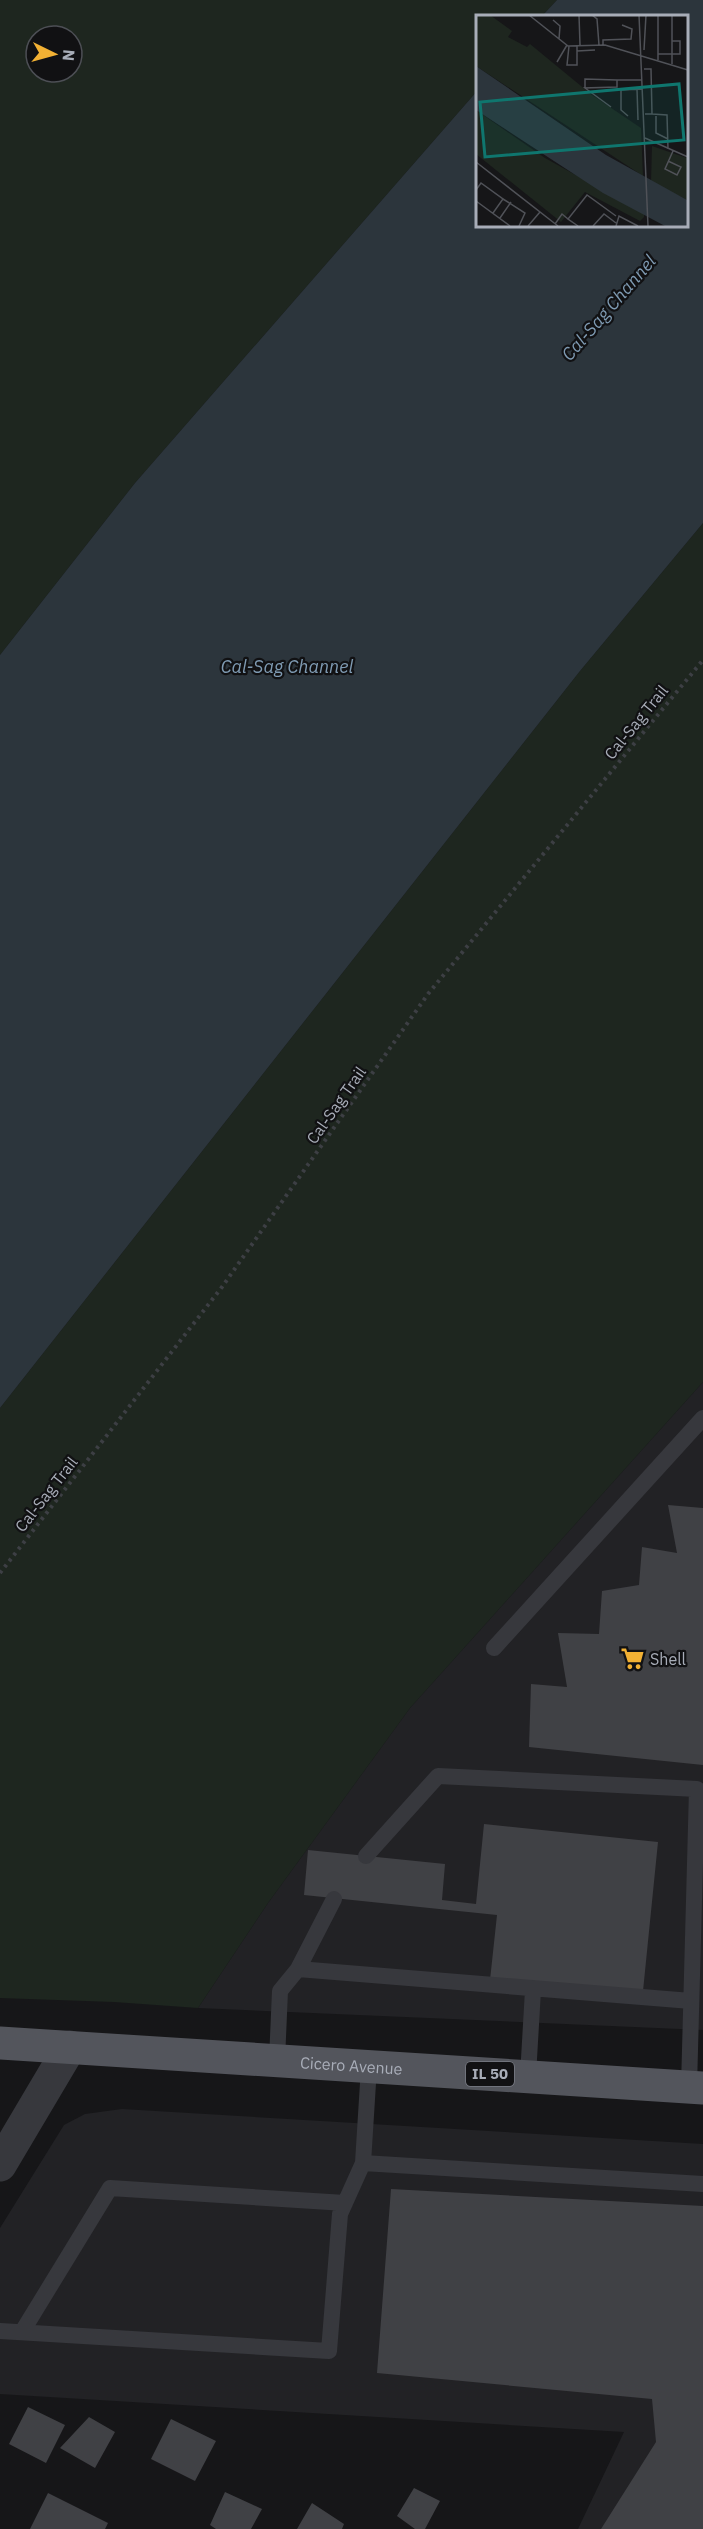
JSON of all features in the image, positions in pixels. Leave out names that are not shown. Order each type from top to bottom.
[{"type":"main road","name":"Cicero Avenue","points":[[0,2043],[696,2087]]},
{"type":"street","points":[[0,2165],[70,2047]]},
{"type":"lane","points":[[494,1648],[703,1418]]},
{"type":"lane","points":[[366,1856],[438,1776],[698,1789],[691,2001],[696,2087]]},
{"type":"lane","points":[[277,2060],[280,1991],[298,1969],[334,1899]]},
{"type":"lane","points":[[298,1969],[533,1990],[691,2001]]},
{"type":"lane","points":[[528,2076],[533,1990]]},
{"type":"lane","points":[[0,2331],[329,2351],[340,2214],[363,2163],[369,2067]]},
{"type":"lane","points":[[363,2163],[703,2184]]},
{"type":"lane","points":[[22,2332],[110,2188],[345,2203]]},
{"type":"path","name":"Cal-Sag Trail","points":[[0,1573],[222,1287],[428,994],[703,660]]},
{"type":"shaded area","points":[[0,0],[557,0],[543,15],[476,15],[476,92],[135,483],[0,655]]},
{"type":"shaded area","points":[[703,523],[703,1382],[410,1708],[268,1903],[198,2008],[0,1998],[0,1408],[580,671]]},
{"type":"shaded area","points":[[703,1382],[703,2030],[198,2008],[268,1903],[410,1708]]},
{"type":"shaded area","points":[[122,2109],[703,2144],[703,2529],[578,2529],[624,2432],[0,2394],[0,2228],[64,2125],[85,2114]]},
{"type":"water","name":"Cal-Sag Channel","points":[[557,0],[703,0],[703,523],[580,671],[0,1408],[0,655],[135,483],[476,92],[476,226],[688,226],[688,15],[543,15]]},
{"type":"building","name":"Shell","points":[[668,1505],[703,1508],[703,1765],[529,1747],[531,1684],[567,1687],[558,1633],[599,1634],[602,1591],[639,1585],[642,1547],[677,1553]]},
{"type":"building","points":[[484,1824],[658,1842],[643,1991],[490,1980],[497,1915],[304,1895],[308,1850],[445,1864],[442,1900],[476,1904]]},
{"type":"building","points":[[391,2189],[703,2206],[703,2529],[601,2529],[656,2442],[652,2399],[377,2373]]},
{"type":"building","points":[[28,2407],[65,2425],[46,2463],[9,2444]]},
{"type":"building","points":[[89,2417],[115,2432],[95,2468],[60,2448]]},
{"type":"building","points":[[171,2419],[216,2441],[195,2481],[151,2459]]},
{"type":"building","points":[[414,2488],[440,2501],[425,2529],[415,2529],[397,2516]]},
{"type":"building","points":[[225,2492],[262,2509],[251,2529],[216,2529],[210,2525]]},
{"type":"building","points":[[48,2493],[108,2523],[105,2529],[30,2529]]},
{"type":"building","points":[[312,2503],[344,2524],[342,2529],[297,2529]]},
{"type":"place","name":"Shell","points":[[632,1659]]}]
